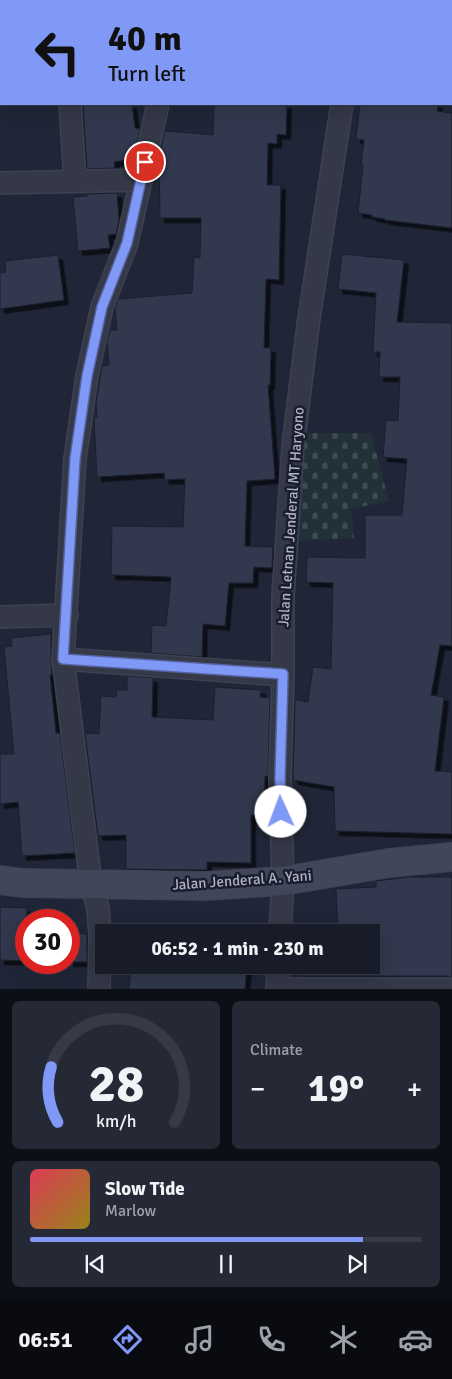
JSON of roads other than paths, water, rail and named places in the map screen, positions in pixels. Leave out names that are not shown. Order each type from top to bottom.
[{"type":"street","points":[[70,105],[75,181]]},
{"type":"street","points":[[99,989],[100,935],[98,908],[91,884],[63,659],[75,459],[87,376],[102,307],[127,243],[158,105]]},
{"type":"street","name":"Jalan Letnan Jenderal MT Haryono","points":[[280,924],[283,880],[280,778],[283,596],[293,446],[309,318],[342,105]]},
{"type":"street","points":[[0,183],[141,180]]},
{"type":"street","points":[[0,617],[66,615]]},
{"type":"street","points":[[63,659],[283,674]]},
{"type":"street","name":"Jalan Jenderal A. Yani","points":[[0,880],[23,883],[206,886],[283,880],[389,863],[452,857]]},
{"type":"street","points":[[278,974],[277,989],[448,989]]}]
